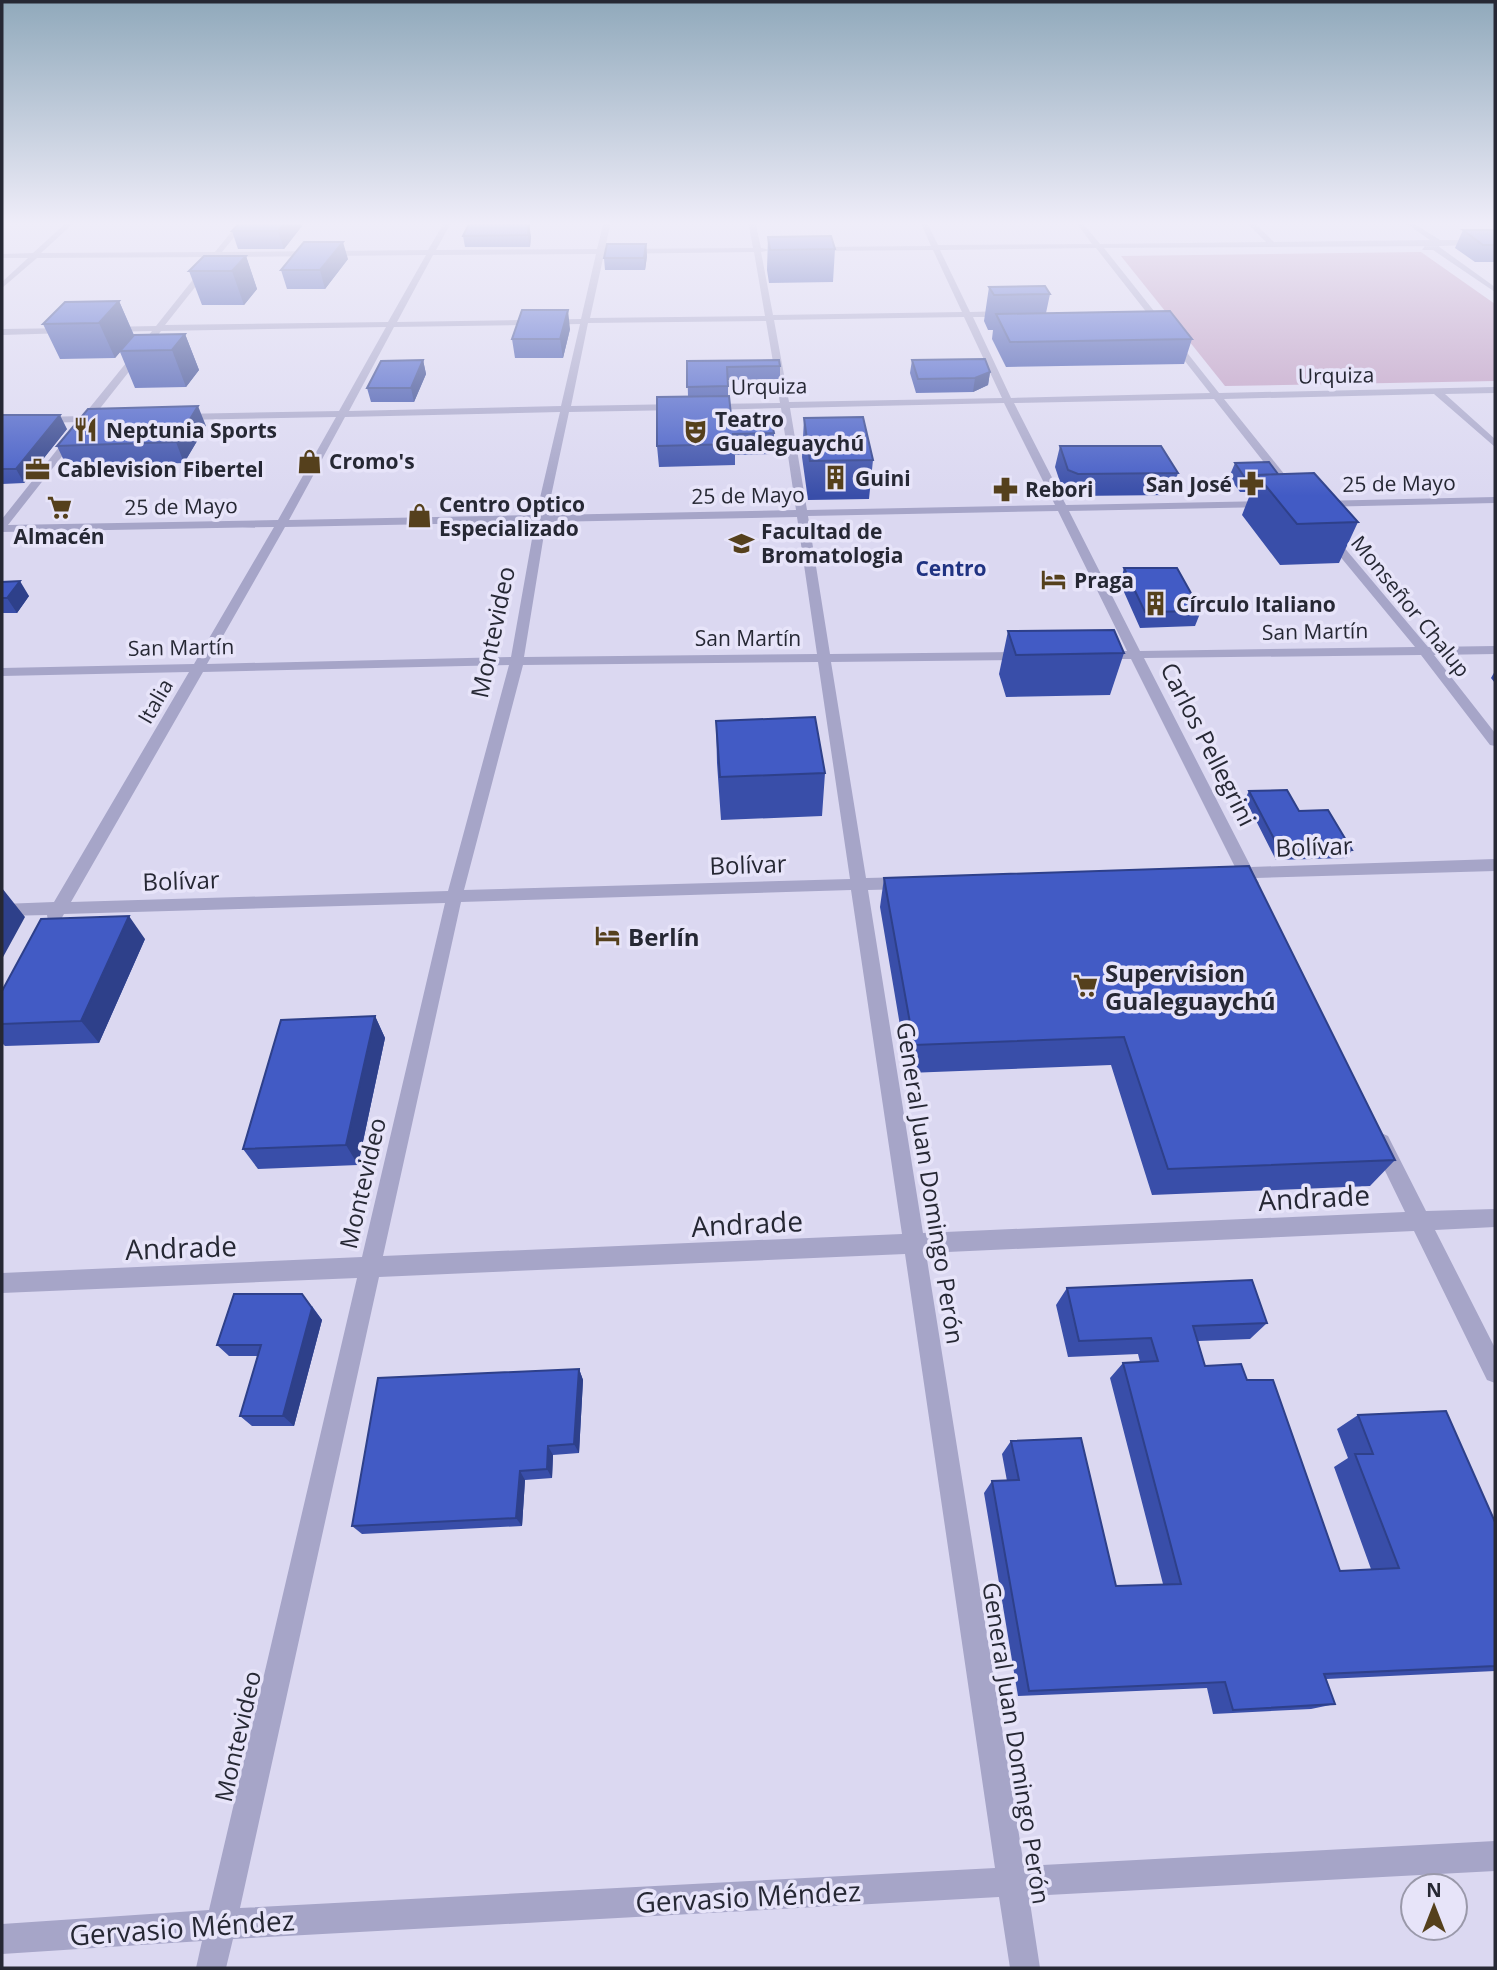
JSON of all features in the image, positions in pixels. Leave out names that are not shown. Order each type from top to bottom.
[{"type":"street","points":[[2,527],[170,313]]},
{"type":"street","name":"Italia","points":[[46,930],[282,523],[397,313]]},
{"type":"street","name":"Montevideo","points":[[211,1968],[454,897],[517,661],[541,519],[587,313]]},
{"type":"street","name":"General Juan Domingo Perón","points":[[768,313],[785,405],[1026,1968]]},
{"type":"street","points":[[1151,313],[1311,514]]},
{"type":"street","points":[[93,329],[1020,314]]},
{"type":"street","name":"Carlos Pellegrini","points":[[968,315],[1008,401],[1258,898]]},
{"type":"street","points":[[2,332],[80,330]]},
{"type":"street","name":"Urquiza","points":[[703,407],[1495,390]]},
{"type":"street","points":[[1437,392],[1495,444]]},
{"type":"street","points":[[167,418],[689,407]]},
{"type":"street","points":[[2,421],[112,419]]},
{"type":"street","name":"25 de Mayo","points":[[1289,504],[1495,500]]},
{"type":"street","name":"25 de Mayo","points":[[2,527],[1275,504]]},
{"type":"street","name":"Monseñor Chalup","points":[[1320,525],[1424,650],[1495,742]]},
{"type":"street","name":"San Martín","points":[[1082,655],[1495,650]]},
{"type":"street","name":"San Martín","points":[[2,672],[517,661],[1041,656]]},
{"type":"street","name":"Bolívar","points":[[1218,874],[1495,865]]},
{"type":"street","name":"Bolívar","points":[[2,910],[928,883]]},
{"type":"street","points":[[1371,1121],[1495,1372]]},
{"type":"street","name":"Andrade","points":[[2,1283],[1495,1217]]},
{"type":"street","name":"Gervasio Méndez","points":[[2,1938],[1495,1856]]},
{"type":"shaded area","points":[[1167,313],[1495,313],[1495,381],[1225,386]]},
{"type":"building","points":[[54,313],[108,313],[99,323],[43,324]]},
{"type":"building","points":[[521,313],[567,313],[560,339],[512,339]]},
{"type":"building","points":[[1172,313],[1192,339],[1010,342],[996,314]]},
{"type":"building","points":[[185,334],[172,350],[120,351],[134,335]]},
{"type":"building","points":[[985,359],[990,372],[975,378],[918,379],[912,360]]},
{"type":"building","points":[[423,360],[411,388],[367,388],[381,361]]},
{"type":"building","points":[[779,360],[780,366],[727,367],[728,386],[687,387],[687,361]]},
{"type":"building","points":[[729,396],[732,424],[772,423],[774,433],[733,434],[735,444],[657,446],[657,397]]},
{"type":"building","points":[[198,406],[176,442],[57,446],[88,409]]},
{"type":"building","points":[[2,415],[60,415],[16,469],[2,469]]},
{"type":"building","points":[[863,417],[873,460],[810,461],[804,418]]},
{"type":"building","points":[[1060,446],[1161,446],[1178,473],[1078,474],[1068,470]]},
{"type":"building","points":[[1269,462],[1278,474],[1245,478],[1235,463]]},
{"type":"building","points":[[1314,473],[1358,522],[1297,524],[1257,475]]},
{"type":"building","points":[[1124,568],[1177,568],[1201,611],[1145,612]]},
{"type":"building","points":[[20,581],[7,598],[2,598],[2,582]]},
{"type":"building","points":[[1114,630],[1124,653],[1016,655],[1008,631]]},
{"type":"building","points":[[815,717],[825,773],[720,777],[716,721]]},
{"type":"building","points":[[1287,790],[1299,811],[1328,810],[1352,850],[1281,852],[1249,791]]},
{"type":"building","name":"Supervision Gualeguaychú","points":[[1249,866],[1395,1160],[1168,1169],[1124,1037],[914,1045],[884,878]]},
{"type":"building","points":[[129,916],[81,1021],[2,1024],[2,991],[41,919]]},
{"type":"building","points":[[375,1016],[346,1145],[243,1149],[281,1020]]},
{"type":"building","points":[[1252,1280],[1267,1323],[1193,1326],[1205,1366],[1241,1364],[1247,1380],[1273,1380],[1340,1571],[1399,1568],[1355,1454],[1373,1454],[1358,1415],[1446,1411],[1495,1522],[1495,1666],[1324,1674],[1335,1704],[1233,1710],[1225,1682],[1029,1691],[992,1481],[1019,1480],[1011,1441],[1081,1438],[1116,1586],[1181,1584],[1123,1363],[1158,1361],[1151,1338],[1079,1341],[1067,1288]]},
{"type":"building","points":[[234,1294],[302,1294],[312,1308],[283,1416],[240,1416],[261,1345],[217,1345]]},
{"type":"building","points":[[579,1369],[574,1444],[548,1446],[547,1469],[520,1471],[516,1518],[352,1526],[378,1378]]},
{"type":"place","name":"Neptunia Sports","points":[[86,430]]},
{"type":"place","name":"Teatro Gualeguaychú","points":[[695,431]]},
{"type":"place","name":"Cromo's","points":[[309,461]]},
{"type":"place","name":"Cablevision Fibertel","points":[[37,469]]},
{"type":"place","name":"Guini","points":[[835,478]]},
{"type":"place","name":"San José","points":[[1252,484]]},
{"type":"place","name":"Rebori","points":[[1005,489]]},
{"type":"place","name":"Almacén","points":[[59,507]]},
{"type":"place","name":"Centro Optico Especializado","points":[[419,516]]},
{"type":"place","name":"Facultad de Bromatologia","points":[[741,543]]},
{"type":"place","name":"Praga","points":[[1054,580]]},
{"type":"place","name":"Círculo Italiano","points":[[1156,604]]},
{"type":"place","name":"Berlín","points":[[608,936]]},
{"type":"place","name":"Supervision Gualeguaychú","points":[[1085,986]]},
{"type":"district","name":"Centro","points":[[951,568]]}]
